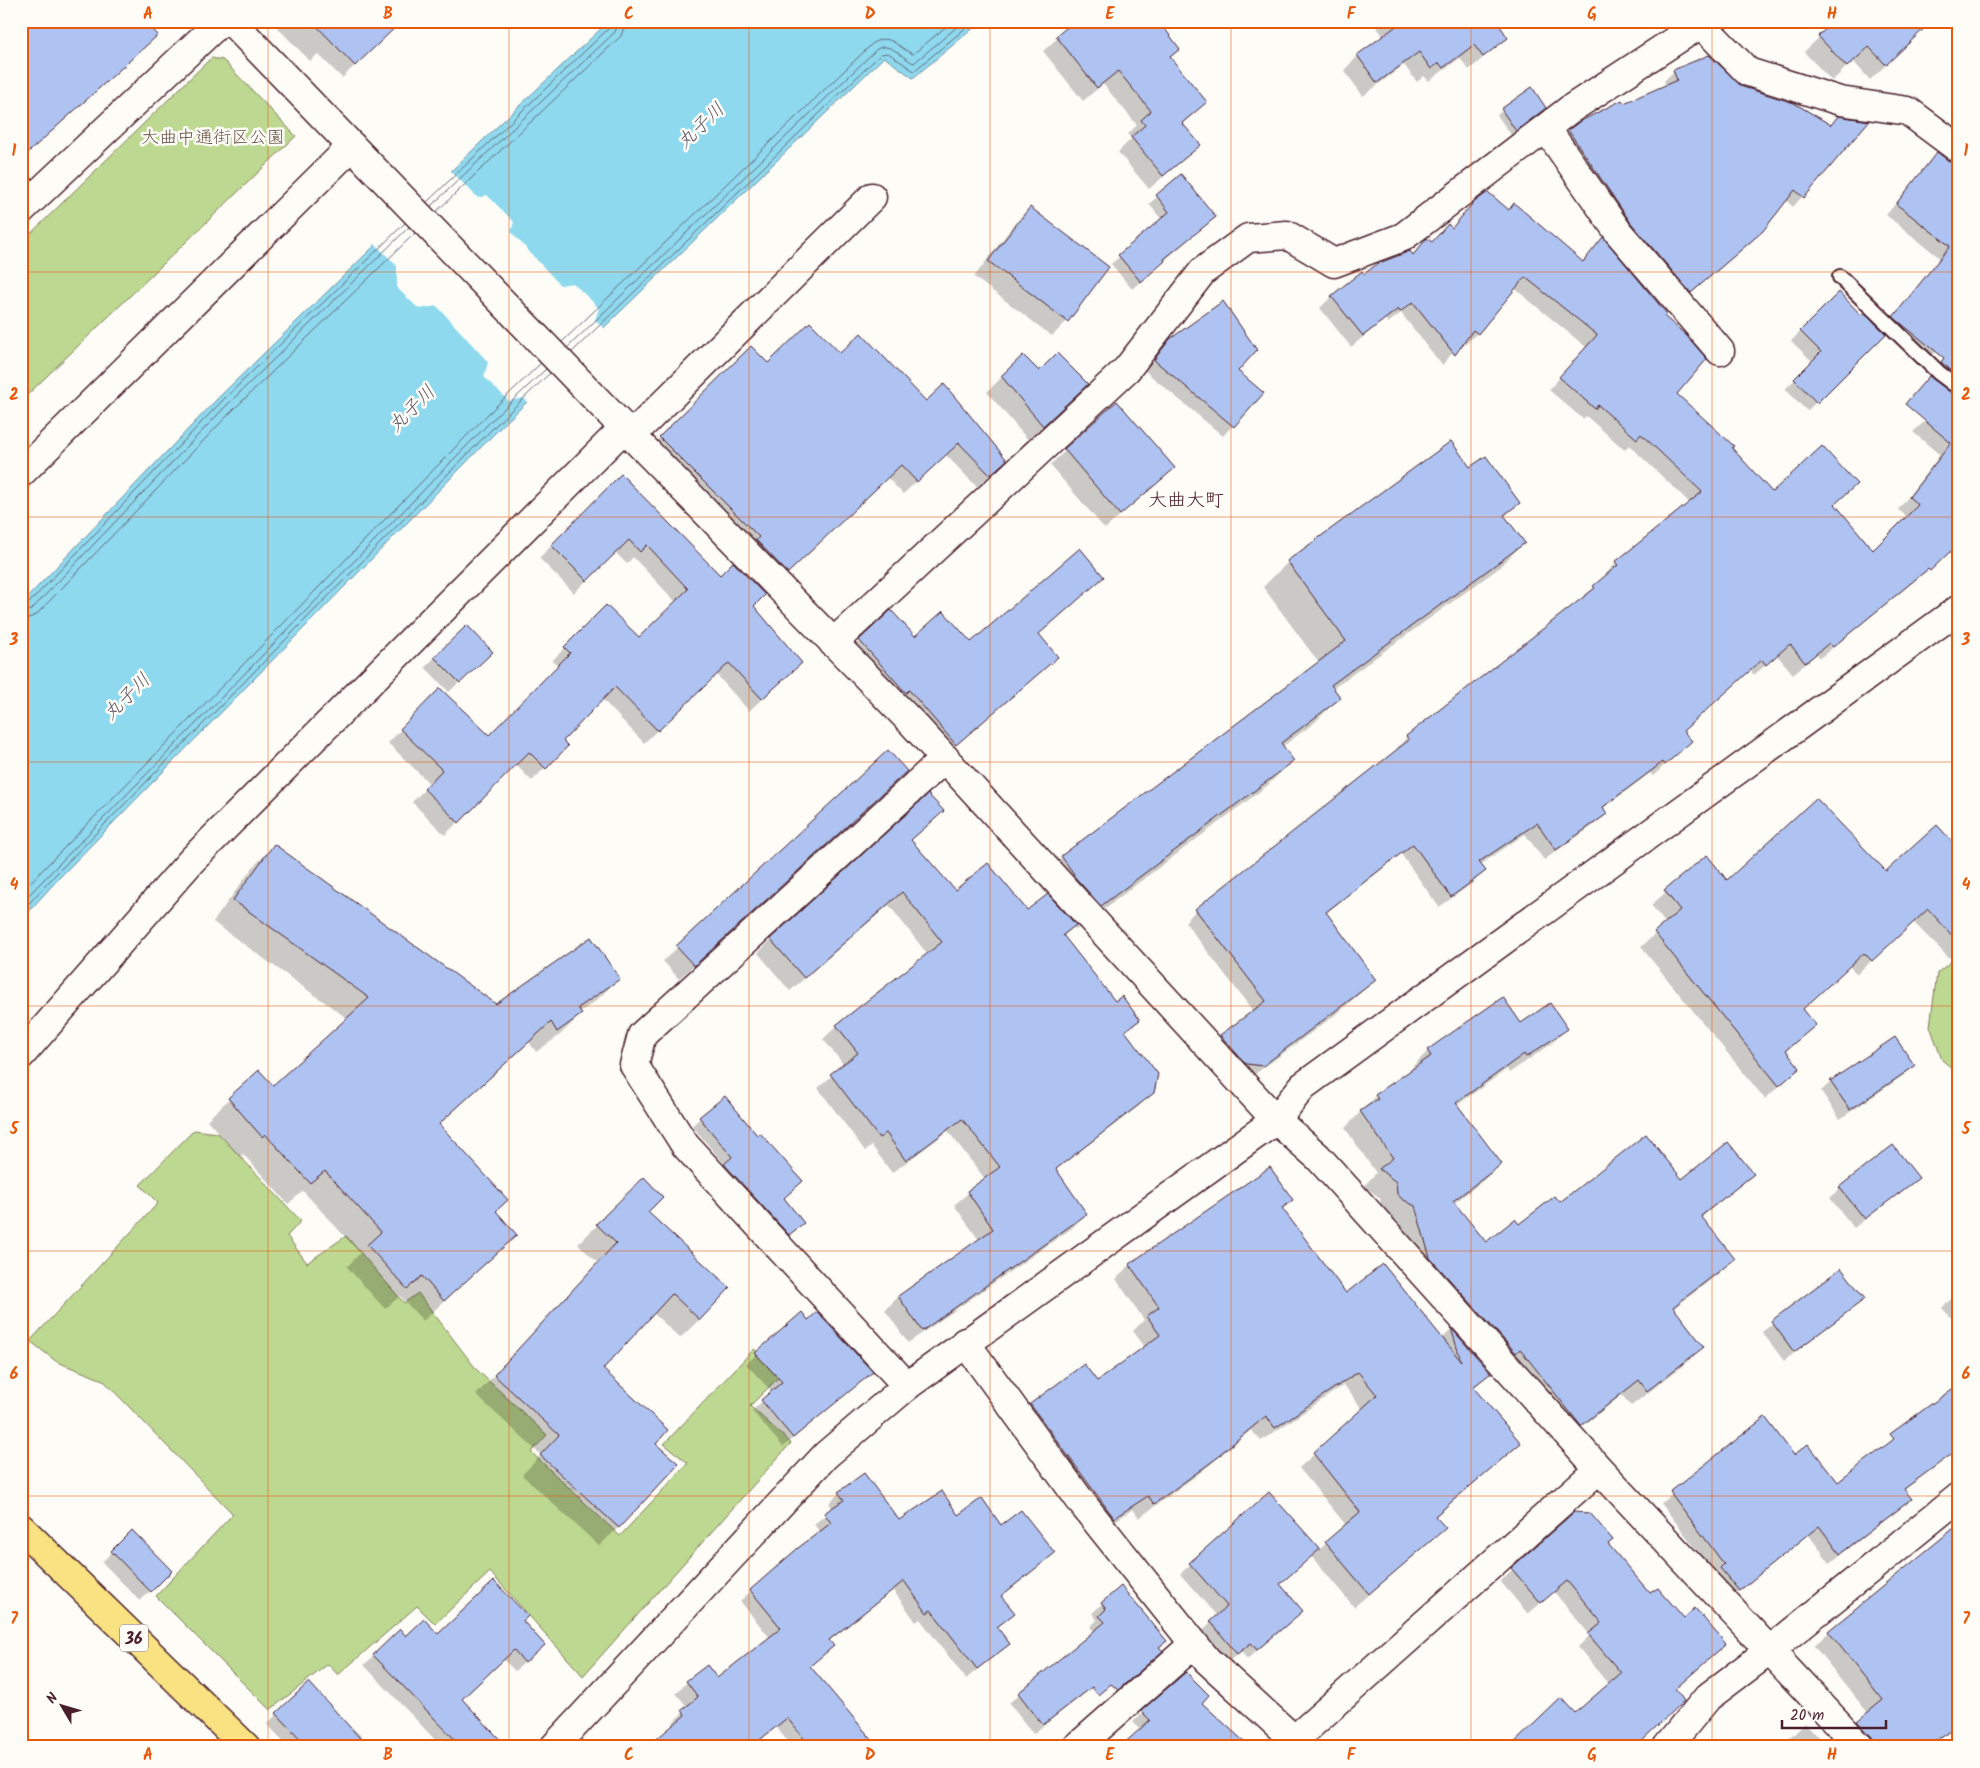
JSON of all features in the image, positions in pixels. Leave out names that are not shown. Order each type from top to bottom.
[{"type":"main road","name":"36","points":[[21,1528],[246,1747]]},
{"type":"street","points":[[21,210],[221,21]]},
{"type":"street","points":[[231,21],[945,758],[1276,1120],[1318,1157],[1599,1469],[1860,1747]]},
{"type":"street","points":[[832,643],[1127,369],[1203,271],[1248,238],[1287,235],[1334,263],[1403,237],[1569,110],[1703,22],[1748,72],[1840,101],[1908,110],[1959,149]]},
{"type":"street","points":[[1546,128],[1618,233],[1720,351]]},
{"type":"street","points":[[21,473],[357,152]]},
{"type":"street","points":[[21,1055],[192,860],[628,432],[872,197]]},
{"type":"street","points":[[554,1747],[826,1455],[906,1386],[1276,1120],[1303,1086],[1959,610]]},
{"type":"street","points":[[906,1386],[685,1145],[634,1066],[642,1035],[945,758]]},
{"type":"street","points":[[965,1342],[1085,1507],[1207,1660],[1293,1744],[1599,1469]]},
{"type":"street","points":[[1667,1747],[1708,1697],[1769,1651],[1959,1497]]},
{"type":"street","points":[[1076,1747],[1194,1644]]},
{"type":"lane","points":[[1840,277],[1939,372],[1959,388]]},
{"type":"green space","name":"大曲中通街区公園","points":[[211,58],[223,60],[296,136],[21,401],[21,243]]},
{"type":"green space","points":[[1959,955],[1959,1074],[1942,1060],[1930,1026],[1937,973]]},
{"type":"green space","points":[[194,1130],[218,1133],[301,1221],[287,1236],[307,1263],[346,1236],[404,1303],[418,1293],[477,1370],[547,1435],[531,1452],[620,1536],[688,1463],[664,1444],[754,1349],[783,1373],[750,1406],[791,1443],[583,1676],[490,1572],[435,1624],[417,1606],[338,1675],[328,1664],[270,1710],[156,1596],[233,1514],[103,1380],[57,1362],[30,1341],[158,1203],[140,1185]]},
{"type":"water","name":"丸子川","points":[[609,21],[982,21],[913,78],[884,57],[499,429],[60,877],[21,920],[21,604],[217,399],[479,144]]},
{"type":"pier","points":[[449,169],[478,198],[487,195],[514,222],[511,232],[560,285],[573,283],[599,308],[595,320],[606,330],[529,404],[524,398],[509,401],[484,377],[488,362],[437,306],[419,309],[397,288],[397,266],[374,243]]},
{"type":"building","points":[[21,21],[145,21],[158,35],[21,159]]},
{"type":"building","points":[[312,21],[402,21],[355,66]]},
{"type":"building","points":[[1075,21],[1159,21],[1180,49],[1170,57],[1207,102],[1182,123],[1201,145],[1163,176],[1131,137],[1145,125],[1141,120],[1151,111],[1118,71],[1097,88],[1056,36]]},
{"type":"building","points":[[1397,21],[1507,21],[1500,26],[1508,38],[1483,57],[1474,45],[1443,68],[1439,63],[1431,69],[1419,52],[1377,83],[1357,55],[1399,24]]},
{"type":"building","points":[[1834,21],[1932,21],[1886,65],[1869,47],[1847,67],[1818,36]]},
{"type":"building","points":[[1709,55],[1743,87],[1794,103],[1831,125],[1838,116],[1869,121],[1804,198],[1795,190],[1763,231],[1691,293],[1631,223],[1568,130],[1579,122],[1622,100],[1624,103],[1677,80],[1673,70]]},
{"type":"building","points":[[1532,87],[1546,108],[1516,131],[1501,109]]},
{"type":"building","points":[[1937,152],[1950,162],[1959,164],[1959,377],[1941,362],[1944,358],[1893,317],[1950,246],[1896,204]]},
{"type":"building","points":[[1181,174],[1216,217],[1164,259],[1165,261],[1141,282],[1118,255],[1169,212],[1156,195]]},
{"type":"building","points":[[1488,192],[1509,210],[1514,203],[1583,262],[1603,237],[1667,314],[1664,316],[1687,336],[1707,359],[1677,394],[1734,446],[1732,448],[1772,492],[1822,446],[1857,484],[1835,504],[1873,550],[1918,505],[1909,497],[1951,443],[1905,404],[1929,376],[1959,397],[1959,543],[1930,571],[1928,569],[1833,647],[1829,643],[1805,663],[1790,644],[1766,665],[1762,660],[1683,731],[1692,741],[1665,765],[1663,762],[1603,807],[1607,814],[1556,850],[1537,823],[1479,862],[1486,871],[1451,897],[1413,844],[1326,912],[1376,980],[1263,1066],[1246,1064],[1220,1035],[1266,1001],[1195,909],[1409,740],[1406,736],[1595,588],[1593,586],[1618,565],[1615,562],[1702,492],[1641,434],[1637,439],[1598,405],[1595,409],[1559,377],[1597,335],[1525,277],[1478,334],[1473,330],[1455,355],[1413,302],[1400,312],[1398,309],[1363,336],[1331,296],[1362,271],[1364,274],[1377,264],[1410,251],[1413,255],[1427,238],[1432,242],[1448,224],[1452,228],[1473,203]]},
{"type":"building","points":[[1030,207],[1109,267],[1068,322],[988,261]]},
{"type":"building","points":[[1839,292],[1861,315],[1864,312],[1886,334],[1817,403],[1794,379],[1821,352],[1800,331]]},
{"type":"building","points":[[1223,301],[1257,350],[1238,371],[1264,393],[1234,427],[1154,360],[1170,339]]},
{"type":"building","points":[[810,322],[840,353],[861,333],[926,401],[944,384],[1007,460],[990,475],[959,443],[917,482],[901,465],[788,573],[756,540],[759,537],[659,437],[751,346],[768,363]]},
{"type":"building","points":[[1057,353],[1088,384],[1043,426],[1001,376],[1023,355],[1039,371]]},
{"type":"building","points":[[1117,401],[1175,468],[1120,515],[1064,449]]},
{"type":"building","points":[[1451,441],[1470,467],[1486,456],[1520,503],[1504,515],[1525,543],[1331,685],[1341,698],[1281,743],[1294,761],[1101,906],[1073,875],[1061,856],[1346,641],[1287,561]]},
{"type":"building","points":[[621,474],[720,575],[733,562],[765,595],[754,606],[802,663],[762,699],[729,663],[658,731],[615,687],[563,741],[568,746],[546,769],[529,752],[459,823],[424,789],[442,770],[400,729],[440,688],[489,735],[570,653],[564,647],[606,605],[639,637],[688,589],[647,545],[640,552],[629,540],[587,581],[551,545]]},
{"type":"building","points":[[1080,548],[1104,577],[1039,634],[1058,657],[956,745],[909,690],[906,693],[859,640],[891,610],[915,636],[943,611],[971,642]]},
{"type":"building","points":[[467,625],[493,652],[460,683],[434,657]]},
{"type":"building","points":[[888,750],[907,771],[694,966],[676,946]]},
{"type":"building","points":[[928,794],[944,811],[911,840],[955,890],[988,863],[1027,910],[1048,894],[1076,925],[1063,935],[1115,1001],[1122,996],[1140,1020],[1125,1031],[1158,1074],[1154,1093],[1056,1169],[1087,1214],[922,1331],[898,1296],[993,1229],[967,1191],[1000,1167],[962,1119],[906,1161],[886,1133],[879,1138],[830,1074],[858,1053],[836,1025],[942,942],[902,892],[804,978],[770,939]]},
{"type":"building","points":[[1816,798],[1886,871],[1937,825],[1959,849],[1959,943],[1928,909],[1872,961],[1864,953],[1803,1009],[1816,1025],[1786,1050],[1800,1068],[1779,1086],[1654,932],[1680,910],[1664,890],[1707,855],[1727,880]]},
{"type":"building","points":[[274,844],[496,1004],[591,937],[620,979],[578,1008],[582,1014],[557,1032],[551,1022],[439,1124],[508,1200],[496,1211],[517,1235],[444,1301],[422,1276],[407,1289],[367,1245],[381,1232],[325,1171],[310,1183],[265,1134],[262,1137],[228,1098],[259,1070],[273,1085],[369,998],[233,900]]},
{"type":"building","points":[[1503,997],[1521,1023],[1550,1003],[1568,1029],[1526,1057],[1524,1054],[1456,1103],[1502,1164],[1453,1201],[1486,1242],[1515,1219],[1519,1224],[1555,1196],[1560,1202],[1646,1134],[1682,1179],[1728,1142],[1754,1174],[1701,1216],[1735,1259],[1673,1307],[1704,1347],[1647,1391],[1639,1380],[1581,1426],[1520,1349],[1516,1353],[1430,1258],[1415,1206],[1397,1194],[1396,1182],[1379,1169],[1393,1158],[1360,1111],[1378,1099],[1375,1095],[1431,1056],[1427,1050]]},
{"type":"building","points":[[1895,1037],[1915,1066],[1850,1110],[1830,1081]]},
{"type":"building","points":[[725,1096],[757,1135],[760,1133],[803,1181],[784,1198],[804,1223],[789,1235],[724,1164],[732,1157],[699,1117]]},
{"type":"building","points":[[1893,1145],[1919,1178],[1865,1219],[1839,1187]]},
{"type":"building","points":[[1270,1167],[1293,1200],[1282,1208],[1346,1293],[1383,1264],[1461,1361],[1451,1328],[1491,1373],[1473,1387],[1521,1443],[1435,1516],[1446,1528],[1369,1594],[1325,1542],[1360,1512],[1313,1453],[1377,1395],[1358,1372],[1275,1428],[1266,1416],[1221,1455],[1154,1504],[1148,1496],[1114,1518],[1030,1404],[1084,1364],[1097,1381],[1160,1335],[1147,1316],[1159,1307],[1129,1264]]},
{"type":"building","points":[[644,1177],[663,1197],[648,1212],[730,1288],[700,1320],[672,1294],[603,1369],[668,1430],[656,1444],[679,1464],[619,1528],[540,1455],[559,1435],[494,1375],[616,1243],[596,1224]]},
{"type":"building","points":[[1841,1268],[1865,1299],[1794,1352],[1771,1321]]},
{"type":"building","points":[[802,1312],[808,1320],[817,1312],[873,1372],[793,1438],[761,1400],[782,1382],[755,1353]]},
{"type":"building","points":[[1959,1384],[1959,1449],[1904,1489],[1912,1499],[1840,1554],[1819,1526],[1739,1591],[1720,1568],[1724,1564],[1670,1492],[1765,1417],[1794,1455],[1808,1444],[1838,1482],[1894,1439],[1890,1434]]},
{"type":"building","points":[[864,1473],[899,1520],[942,1491],[958,1515],[982,1498],[1001,1525],[1021,1510],[1055,1553],[1001,1596],[1015,1613],[997,1627],[1010,1644],[977,1669],[931,1610],[927,1613],[904,1581],[829,1640],[834,1646],[810,1666],[878,1747],[811,1747],[787,1718],[751,1747],[647,1747],[685,1715],[682,1710],[698,1697],[686,1681],[707,1665],[717,1678],[781,1628],[750,1590],[798,1548],[831,1523],[824,1513],[844,1500],[838,1492]]},
{"type":"building","points":[[1269,1492],[1320,1549],[1280,1584],[1303,1611],[1257,1650],[1251,1643],[1237,1654],[1210,1621],[1227,1606],[1189,1563]]},
{"type":"building","points":[[1574,1512],[1590,1513],[1613,1540],[1608,1544],[1650,1593],[1658,1588],[1684,1618],[1695,1608],[1726,1644],[1675,1689],[1684,1701],[1636,1747],[1510,1747],[1561,1698],[1575,1713],[1621,1673],[1588,1634],[1602,1623],[1567,1581],[1541,1603],[1511,1568]]},
{"type":"building","points":[[1959,1524],[1959,1722],[1929,1747],[1875,1747],[1872,1737],[1857,1721],[1883,1700],[1828,1631]]},
{"type":"building","points":[[132,1530],[172,1571],[151,1592],[111,1551]]},
{"type":"building","points":[[494,1581],[528,1616],[523,1621],[545,1645],[525,1663],[514,1650],[462,1699],[507,1747],[462,1747],[373,1655],[400,1629],[406,1636],[424,1619],[438,1634]]},
{"type":"building","points":[[1121,1586],[1167,1641],[1159,1647],[1163,1651],[1118,1690],[1111,1684],[1098,1695],[1092,1687],[1043,1725],[1018,1693],[1105,1622],[1099,1616],[1106,1609],[1101,1603]]},
{"type":"building","points":[[1186,1672],[1209,1695],[1202,1703],[1250,1747],[1120,1747],[1150,1720],[1141,1711]]},
{"type":"building","points":[[309,1682],[368,1747],[308,1747],[276,1713]]},
{"type":"district","name":"大曲大町","points":[[1186,499]]}]
